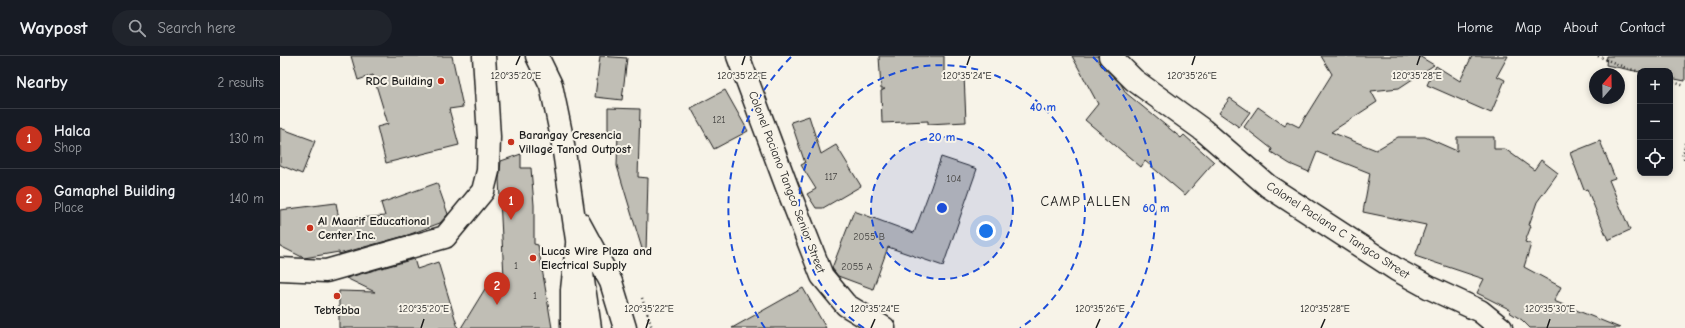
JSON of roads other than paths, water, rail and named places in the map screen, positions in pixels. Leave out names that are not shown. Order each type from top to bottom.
[{"type":"main road","points":[[280,269],[326,271],[445,237],[483,191],[488,171],[489,137],[484,56]]},
{"type":"main road","points":[[537,56],[551,85],[562,138],[590,328]]},
{"type":"main road","name":"Colonel Paciano Tangco Senior Street","points":[[738,56],[822,276],[846,304],[884,328]]},
{"type":"main road","name":"Colonel Paciana C Tangco Street","points":[[1110,56],[1134,80],[1203,130],[1268,186],[1397,270],[1430,288],[1480,311],[1501,328]]},
{"type":"main road","points":[[572,210],[611,282],[625,328]]},
{"type":"main road","points":[[572,328],[572,290],[577,245]]},
{"type":"place","name":"RDC Building","points":[[441,81]]},
{"type":"place","name":"Barangay Cresencia Village Tanod Outpost","points":[[511,142]]},
{"type":"place","name":"Halca","points":[[511,220]]},
{"type":"place","name":"Al Maarif Educational Center Inc.","points":[[310,228]]},
{"type":"place","name":"Lucas Wire Plaza and Electrical Supply","points":[[533,258]]},
{"type":"place","name":"Tebtebba","points":[[337,296]]},
{"type":"place","name":"Gamaphel Building","points":[[497,305]]},
{"type":"district","name":"CAMP ALLEN","points":[[1086,201]]}]
